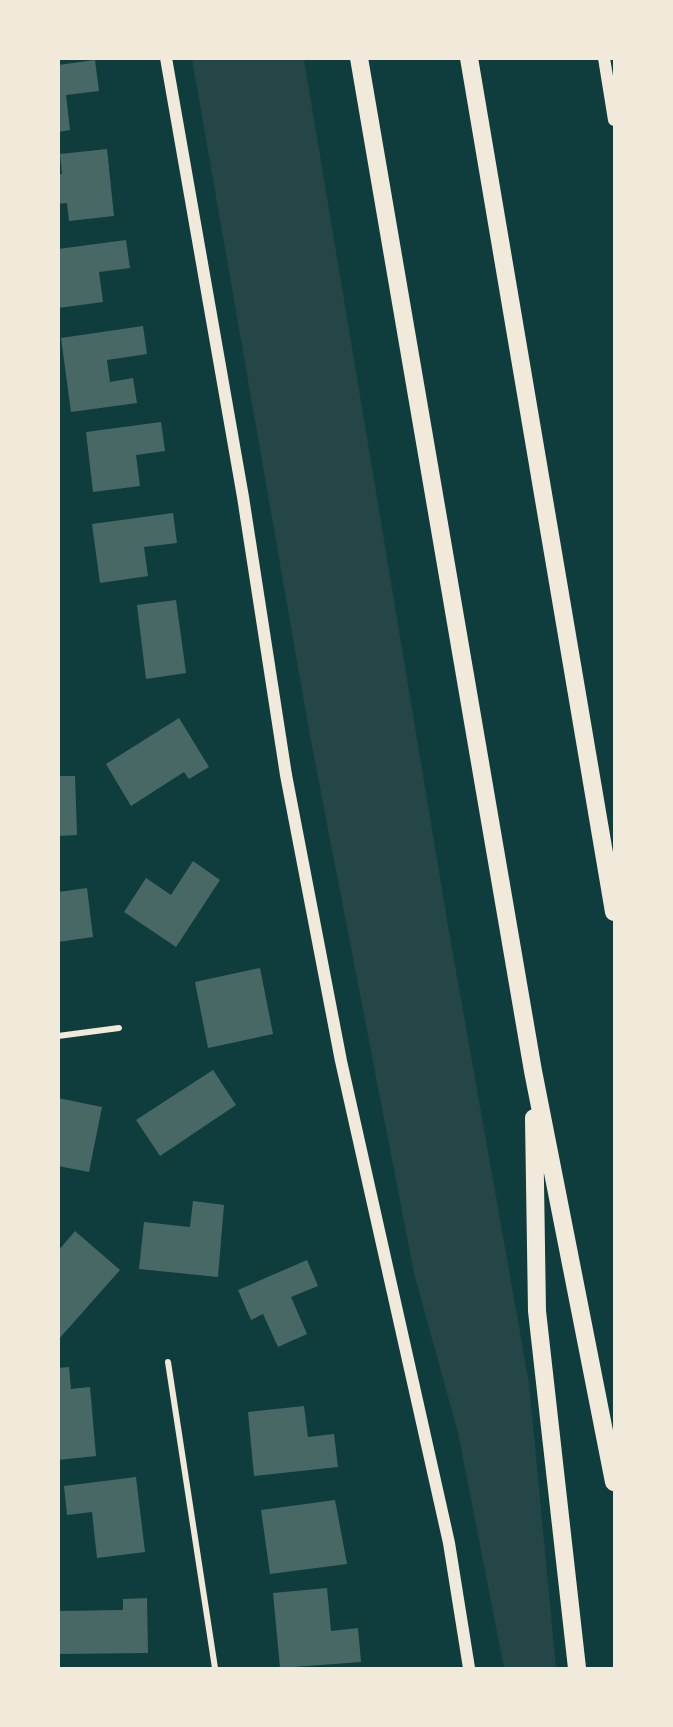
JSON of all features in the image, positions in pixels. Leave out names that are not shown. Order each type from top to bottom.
[{"type":"highway","points":[[359,58],[533,1071],[615,1482]]},
{"type":"highway","points":[[471,62],[601,841],[615,912]]},
{"type":"highway","points":[[601,841],[615,878]]},
{"type":"highway","points":[[533,1071],[537,1311],[577,1668]]},
{"type":"main road","points":[[166,58],[243,497],[288,786],[342,1061],[449,1544],[469,1668]]},
{"type":"main road","points":[[604,58],[615,120]]},
{"type":"street","points":[[58,1036],[119,1028]]},
{"type":"street","points":[[168,1362],[215,1668]]},
{"type":"shaded area","points":[[192,59],[304,59],[448,926],[529,1383],[556,1668],[504,1668],[458,1433],[414,1273],[310,736]]},
{"type":"building","points":[[95,60],[99,91],[66,95],[70,130],[58,132],[58,65]]},
{"type":"building","points":[[107,149],[114,216],[69,221],[67,203],[58,204],[58,174],[62,174],[60,154]]},
{"type":"building","points":[[126,240],[130,268],[99,272],[103,302],[58,308],[58,249]]},
{"type":"building","points":[[143,326],[147,354],[107,360],[110,382],[133,378],[137,403],[71,412],[61,338]]},
{"type":"building","points":[[161,422],[165,451],[136,455],[140,486],[93,492],[86,432]]},
{"type":"building","points":[[173,513],[177,543],[144,547],[148,576],[100,583],[92,524]]},
{"type":"building","points":[[176,600],[186,673],[146,679],[137,605]]},
{"type":"building","points":[[179,718],[209,767],[189,779],[184,772],[131,806],[106,764]]},
{"type":"building","points":[[58,776],[75,776],[77,835],[58,836]]},
{"type":"building","points":[[193,861],[220,880],[176,947],[124,912],[146,878],[171,895]]},
{"type":"building","points":[[87,888],[93,937],[58,942],[58,892]]},
{"type":"building","points":[[260,968],[273,1034],[208,1048],[195,982]]},
{"type":"building","points":[[213,1070],[236,1105],[160,1156],[136,1120]]},
{"type":"building","points":[[58,1098],[102,1107],[89,1172],[58,1166]]},
{"type":"building","points":[[193,1201],[224,1205],[218,1277],[139,1269],[144,1222],[190,1227]]},
{"type":"building","points":[[75,1231],[120,1270],[58,1340],[58,1251]]},
{"type":"building","points":[[307,1260],[318,1286],[291,1297],[307,1334],[278,1347],[263,1314],[251,1320],[238,1290]]},
{"type":"building","points":[[69,1367],[71,1389],[90,1387],[96,1456],[58,1460],[58,1368]]},
{"type":"building","points":[[304,1406],[308,1437],[334,1434],[338,1467],[254,1476],[248,1412]]},
{"type":"building","points":[[136,1477],[145,1552],[97,1558],[92,1512],[67,1515],[64,1486]]},
{"type":"building","points":[[335,1500],[347,1564],[270,1574],[261,1510]]},
{"type":"building","points":[[327,1588],[331,1631],[358,1628],[361,1662],[280,1668],[273,1593]]},
{"type":"building","points":[[147,1598],[148,1653],[58,1654],[58,1611],[123,1610],[123,1599]]}]
